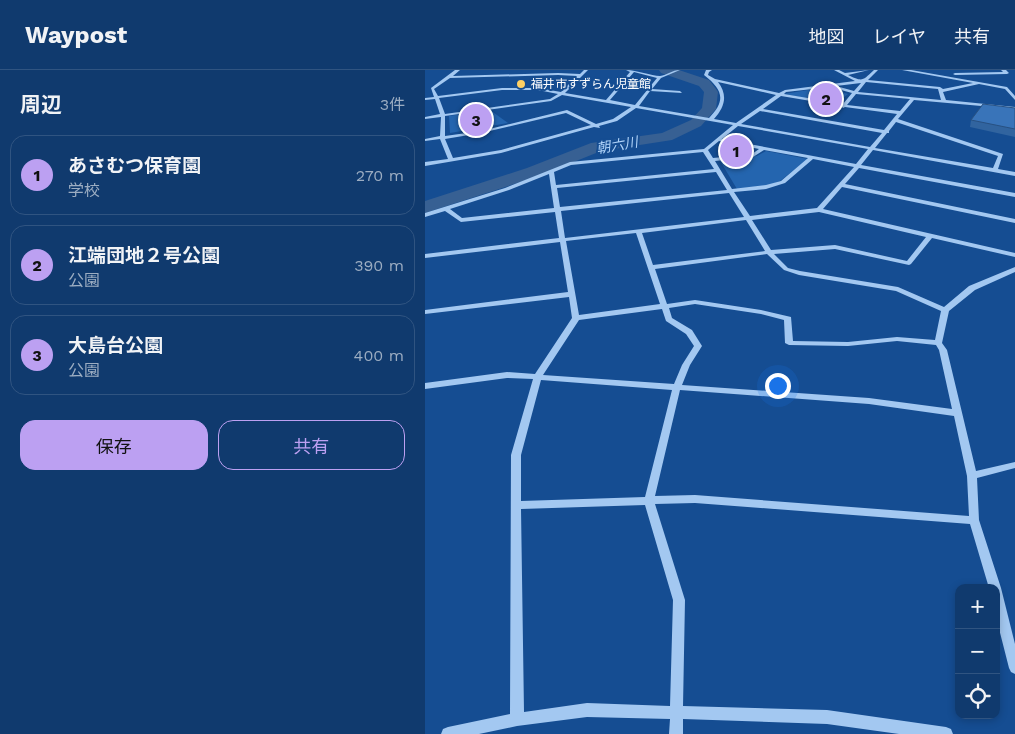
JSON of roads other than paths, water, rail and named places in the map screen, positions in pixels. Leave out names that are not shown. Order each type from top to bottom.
[{"type":"street","points":[[451,160],[442,138],[443,116],[432,89],[458,70]]},
{"type":"street","points":[[425,118],[551,100],[562,93],[586,70]]},
{"type":"street","points":[[607,101],[630,71],[660,78],[678,70]]},
{"type":"street","points":[[710,70],[707,71],[706,75],[714,80],[777,95],[843,107],[901,113]]},
{"type":"street","points":[[836,70],[858,81]]},
{"type":"street","points":[[845,74],[867,70]]},
{"type":"street","points":[[843,107],[876,70]]},
{"type":"street","points":[[898,84],[905,70],[1015,88]]},
{"type":"street","points":[[936,75],[1007,73],[1003,70]]},
{"type":"street","points":[[450,77],[581,75]]},
{"type":"street","points":[[425,164],[501,151],[599,126],[621,118],[637,106],[660,78]]},
{"type":"street","points":[[709,119],[716,114],[723,101],[722,92],[714,80]]},
{"type":"street","points":[[425,214],[507,189],[570,164],[705,150],[758,109],[785,91],[865,81],[940,88],[944,101]]},
{"type":"street","points":[[941,91],[983,83]]},
{"type":"street","points":[[829,85],[856,93],[1015,108]]},
{"type":"street","points":[[425,99],[515,88],[562,93],[1015,174]]},
{"type":"street","points":[[1006,88],[1015,99]]},
{"type":"street","points":[[650,90],[681,92]]},
{"type":"street","points":[[819,210],[887,132],[913,98]]},
{"type":"street","points":[[758,109],[887,132]]},
{"type":"street","points":[[425,140],[481,132],[567,111],[599,126]]},
{"type":"street","points":[[896,120],[1001,155],[995,170]]},
{"type":"street","points":[[719,140],[1015,195]]},
{"type":"street","points":[[711,160],[753,155],[764,148]]},
{"type":"street","points":[[705,150],[769,252],[786,270],[799,274],[898,290],[945,310]]},
{"type":"street","points":[[445,208],[461,220],[776,185],[783,182],[813,157]]},
{"type":"street","points":[[553,187],[717,170]]},
{"type":"street","points":[[517,719],[516,455],[538,376],[576,318],[551,172]]},
{"type":"street","points":[[841,185],[1015,221]]},
{"type":"street","points":[[425,265],[426,256],[749,220],[819,210],[1015,256]]},
{"type":"street","points":[[638,231],[669,319],[689,332],[698,346],[686,365],[677,387],[649,500],[679,600],[678,713],[676,734]]},
{"type":"street","points":[[651,267],[769,252],[835,247],[909,263],[931,235]]},
{"type":"street","points":[[994,584],[974,520],[971,476],[943,350],[938,343],[945,310],[972,288],[1015,268]]},
{"type":"street","points":[[425,312],[572,294]]},
{"type":"street","points":[[576,318],[695,302],[761,312],[788,319],[789,343],[848,344],[897,340],[938,343]]},
{"type":"street","points":[[425,386],[507,375],[538,376],[869,402],[957,413]]},
{"type":"street","points":[[971,476],[1015,465]]},
{"type":"street","points":[[516,505],[695,499],[974,520]]},
{"type":"street","points":[[1000,608],[1015,668]]},
{"type":"street","points":[[448,734],[517,719],[587,710],[827,717],[946,734]]},
{"type":"waterway","name":"朝六川","points":[[425,207],[533,172],[597,147],[666,137],[696,123],[709,109],[711,92],[704,83],[666,70]]},
{"type":"place","name":"福井市すずらん児童館","points":[[521,84]]},
{"type":"place","name":"江端団地２号公園","points":[[826,99]]},
{"type":"place","name":"大島台公園","points":[[476,120]]},
{"type":"place","name":"あさむつ保育園","points":[[736,151]]}]
